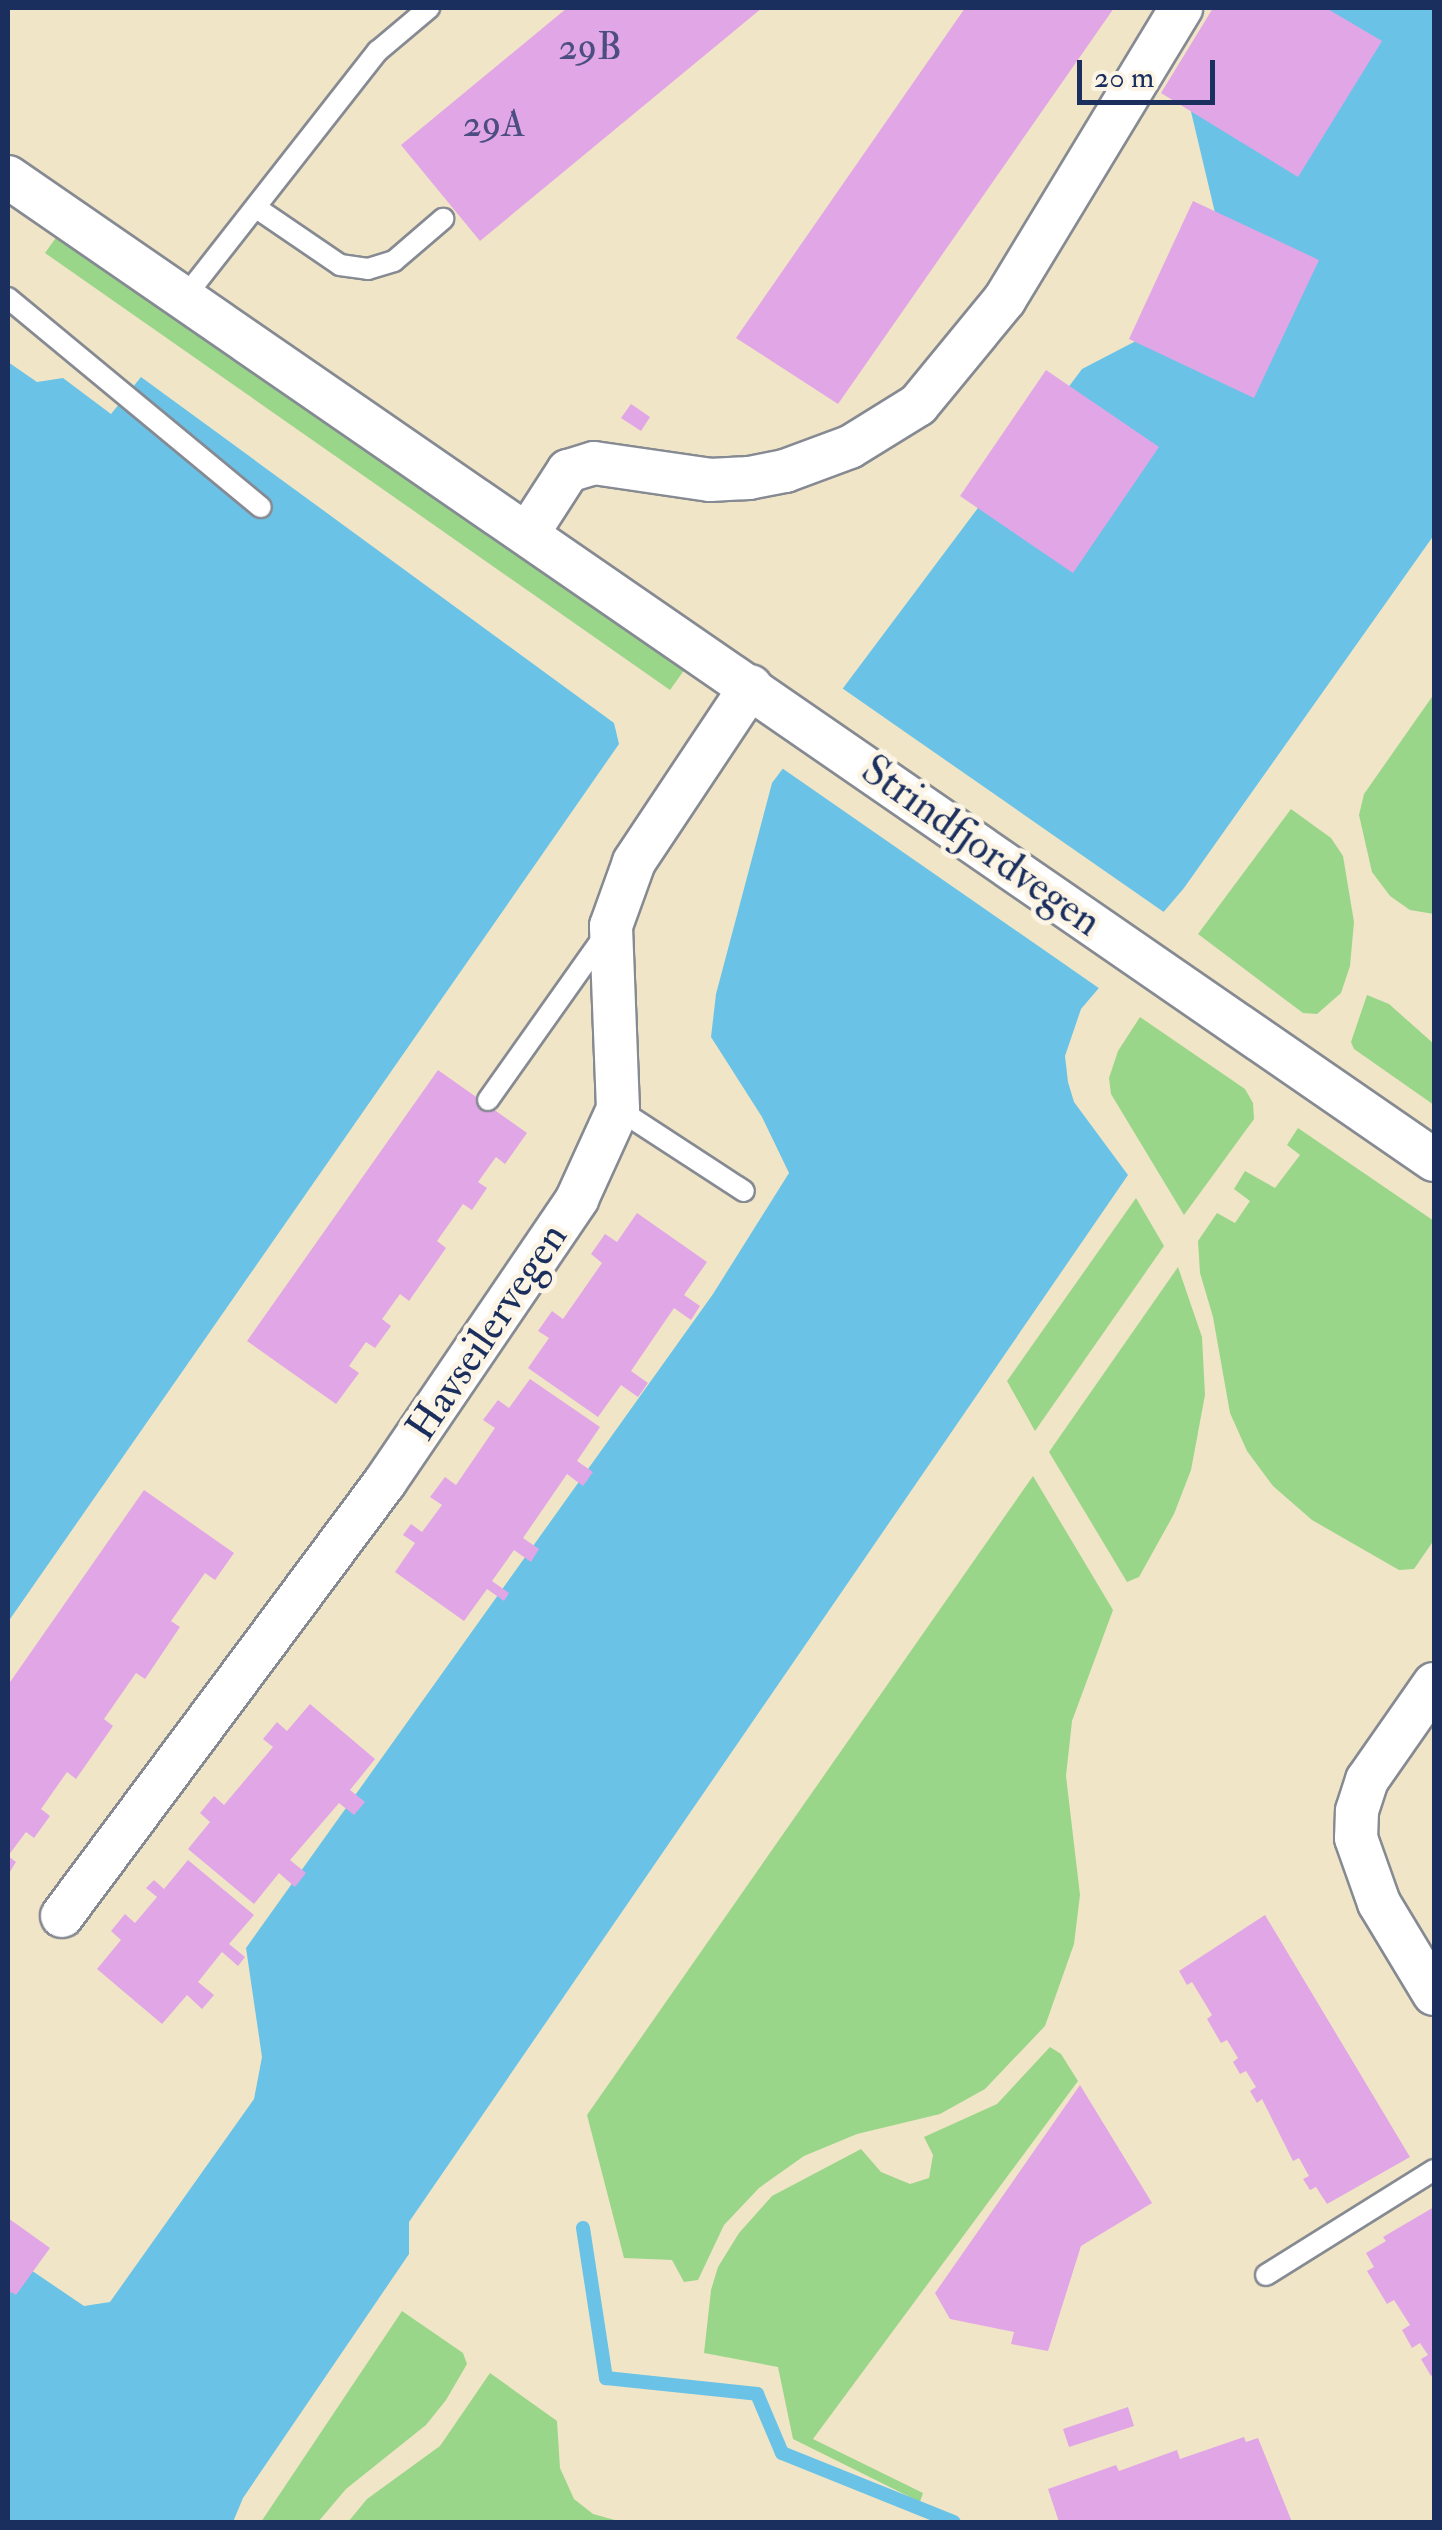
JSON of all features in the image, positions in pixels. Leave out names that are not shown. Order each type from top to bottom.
[{"type":"street","points":[[528,532],[568,471],[594,463],[710,480],[749,478],[785,471],[850,446],[918,405],[1005,299],[1181,8]]},
{"type":"street","name":"Strindfjordvegen","points":[[8,177],[1434,1160]]},
{"type":"street","name":"Havseilervegen","points":[[62,1916],[385,1482],[577,1199],[618,1109],[610,926],[634,862],[751,686]]},
{"type":"street","points":[[1434,1684],[1367,1780],[1357,1811],[1356,1838],[1379,1903],[1434,1994]]},
{"type":"lane","points":[[184,298],[258,209],[378,51],[429,8]]},
{"type":"lane","points":[[258,209],[340,265],[368,269],[394,261],[443,219]]},
{"type":"lane","points":[[8,298],[261,507]]},
{"type":"lane","points":[[488,1100],[610,926]]},
{"type":"lane","points":[[618,1109],[744,1191]]},
{"type":"lane","points":[[1266,2275],[1434,2170]]},
{"type":"green space","points":[[60,232],[685,669],[670,690],[45,253]]},
{"type":"green space","points":[[1434,694],[1434,914],[1410,910],[1390,896],[1372,872],[1359,815],[1364,794]]},
{"type":"green space","points":[[1291,809],[1331,838],[1343,856],[1354,922],[1350,966],[1341,993],[1317,1014],[1303,1013],[1198,934]]},
{"type":"green space","points":[[1367,995],[1389,1004],[1434,1044],[1434,1105],[1354,1049],[1351,1042]]},
{"type":"green space","points":[[1140,1017],[1245,1089],[1253,1103],[1254,1119],[1184,1215],[1111,1094],[1109,1078],[1118,1051]]},
{"type":"green space","points":[[1298,1128],[1434,1221],[1434,1540],[1414,1569],[1399,1570],[1312,1520],[1273,1486],[1247,1451],[1230,1413],[1213,1317],[1200,1273],[1198,1241],[1217,1213],[1235,1223],[1250,1201],[1234,1189],[1245,1171],[1275,1188],[1300,1155],[1287,1145]]},
{"type":"green space","points":[[1136,1198],[1164,1246],[1035,1431],[1007,1381]]},
{"type":"green space","points":[[1178,1267],[1202,1337],[1205,1395],[1191,1470],[1174,1514],[1139,1577],[1127,1582],[1049,1452]]},
{"type":"green space","points":[[1033,1476],[1113,1610],[1072,1721],[1066,1776],[1080,1895],[1074,1944],[1045,2026],[985,2089],[940,2114],[857,2134],[804,2156],[759,2188],[724,2225],[698,2280],[684,2282],[672,2260],[624,2258],[587,2115]]},
{"type":"green space","points":[[1050,2047],[1061,2054],[1078,2081],[813,2439],[923,2493],[920,2502],[793,2439],[778,2367],[704,2353],[711,2290],[718,2267],[739,2233],[772,2196],[861,2149],[881,2172],[910,2184],[929,2178],[933,2155],[924,2137],[997,2104]]},
{"type":"green space","points":[[402,2311],[463,2353],[467,2364],[446,2400],[426,2425],[346,2489],[318,2522],[261,2522]]},
{"type":"green space","points":[[490,2373],[557,2421],[560,2468],[574,2499],[593,2514],[622,2522],[348,2522],[367,2499],[440,2446]]},
{"type":"water","points":[[1249,8],[1434,8],[1434,535],[1184,888],[1081,1009],[1065,1056],[1068,1082],[1074,1102],[1128,1175],[409,2222],[409,2254],[243,2498],[233,2522],[8,2522],[8,2291],[25,2266],[84,2306],[110,2302],[254,2099],[262,2057],[246,1948],[713,1294],[789,1173],[762,1117],[711,1037],[716,994],[772,783],[1082,369],[1157,330],[1216,217],[1188,99]]},
{"type":"water","points":[[8,362],[37,382],[63,378],[111,414],[141,377],[614,723],[619,744],[8,1622]]},
{"type":"pier","points":[[839,686],[1168,915],[1103,991],[779,766]]},
{"type":"building","points":[[567,8],[762,8],[480,241],[401,145]]},
{"type":"building","points":[[965,8],[1114,8],[838,404],[736,338]]},
{"type":"building","points":[[1213,8],[1326,8],[1382,41],[1298,177],[1161,93]]},
{"type":"building","points":[[1193,201],[1319,260],[1254,398],[1129,339]]},
{"type":"building","points":[[1046,370],[1159,447],[1073,573],[960,496]]},
{"type":"building","points":[[631,404],[650,417],[641,431],[621,418]]},
{"type":"building","points":[[438,1070],[527,1133],[505,1164],[496,1157],[478,1182],[487,1188],[472,1210],[463,1204],[437,1241],[446,1248],[409,1301],[400,1294],[382,1319],[391,1326],[375,1348],[366,1342],[349,1366],[359,1373],[336,1404],[247,1341]]},
{"type":"building","points":[[637,1213],[707,1262],[684,1295],[700,1306],[691,1320],[674,1308],[631,1371],[648,1383],[638,1397],[621,1385],[598,1417],[528,1368],[549,1338],[538,1331],[552,1311],[563,1319],[602,1263],[591,1254],[605,1234],[617,1242]]},
{"type":"building","points":[[530,1379],[600,1427],[577,1461],[593,1472],[583,1486],[567,1474],[523,1538],[539,1549],[531,1562],[514,1550],[492,1581],[509,1593],[504,1601],[487,1589],[464,1621],[395,1572],[415,1543],[403,1535],[411,1524],[422,1532],[442,1505],[430,1497],[445,1477],[456,1485],[495,1428],[483,1420],[498,1400],[509,1408]]},
{"type":"building","points":[[144,1490],[234,1553],[215,1580],[205,1573],[171,1621],[180,1627],[145,1679],[136,1673],[104,1719],[113,1726],[76,1779],[67,1772],[41,1809],[50,1816],[34,1838],[26,1832],[8,1856],[8,1685]]},
{"type":"building","points":[[310,1704],[375,1759],[350,1790],[365,1802],[354,1815],[339,1803],[290,1860],[306,1873],[295,1887],[279,1873],[254,1904],[188,1849],[210,1822],[200,1813],[214,1796],[224,1805],[273,1747],[263,1739],[277,1722],[287,1731]]},
{"type":"building","points":[[8,1856],[16,1862],[8,1875]]},
{"type":"building","points":[[188,1860],[254,1915],[229,1944],[245,1957],[238,1966],[222,1952],[198,1982],[214,1995],[202,2009],[187,1995],[162,2024],[97,1969],[121,1940],[111,1931],[125,1914],[135,1923],[157,1897],[146,1888],[154,1880],[164,1889]]},
{"type":"building","points":[[1265,1915],[1410,2157],[1327,2204],[1316,2187],[1310,2190],[1303,2179],[1309,2176],[1299,2158],[1293,2161],[1262,2099],[1257,2103],[1250,2091],[1256,2087],[1246,2071],[1240,2074],[1233,2062],[1238,2058],[1227,2040],[1221,2043],[1207,2019],[1212,2015],[1192,1982],[1187,1985],[1179,1971]]},
{"type":"building","points":[[1080,2085],[1152,2203],[1081,2246],[1048,2351],[1011,2344],[1014,2332],[950,2319],[935,2293]]},
{"type":"building","points":[[1434,2207],[1431,2376],[1421,2359],[1428,2355],[1420,2343],[1412,2348],[1402,2330],[1410,2325],[1394,2300],[1387,2304],[1367,2271],[1374,2267],[1366,2253],[1386,2241],[1383,2237]]},
{"type":"building","points":[[8,2218],[50,2248],[16,2295],[11,2292],[8,2297]]},
{"type":"building","points":[[1128,2407],[1134,2426],[1069,2447],[1063,2429]]},
{"type":"building","points":[[1244,2437],[1246,2442],[1258,2438],[1292,2522],[1059,2522],[1048,2489],[1116,2465],[1119,2471],[1177,2450],[1180,2459]]},
{"type":"waterway","points":[[583,2228],[606,2378],[757,2394],[782,2453],[954,2522]]}]
